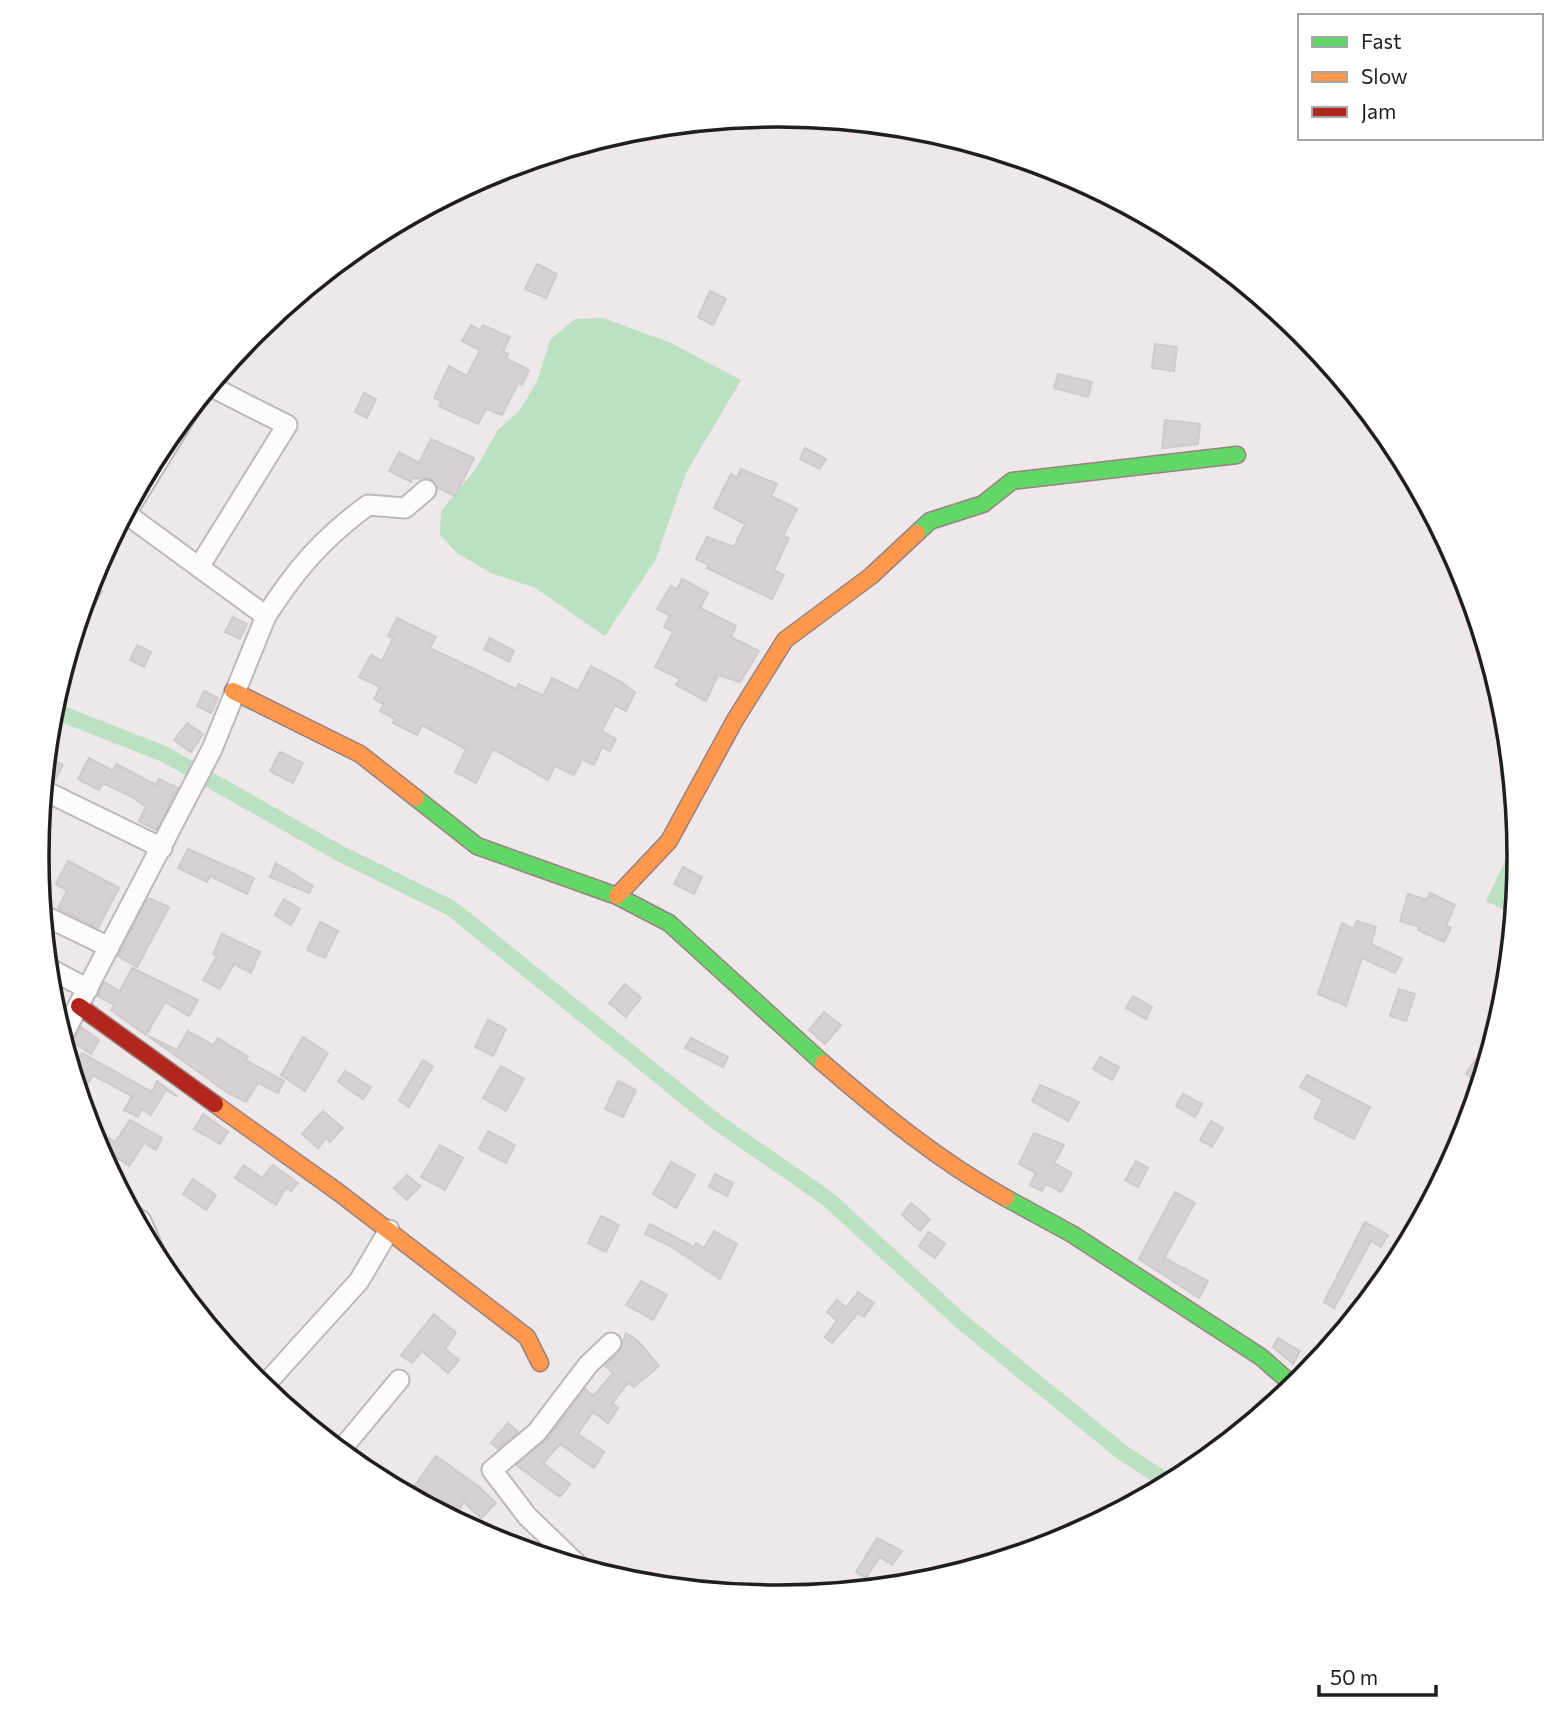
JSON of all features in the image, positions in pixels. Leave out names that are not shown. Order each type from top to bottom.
[{"type":"street","points":[[199,567],[288,425],[218,390]]},
{"type":"street","points":[[617,897],[669,841],[735,720],[785,640],[871,576],[930,521],[983,504],[1012,481],[1237,456]]},
{"type":"street","points":[[69,1024],[212,749],[233,691],[266,615],[295,571],[330,533],[368,505],[405,508],[426,490]]},
{"type":"street","points":[[133,518],[266,615]]},
{"type":"street","points":[[233,691],[360,754],[477,846],[617,897],[669,923],[892,1123],[961,1173],[1072,1234],[1261,1357],[1286,1379]]},
{"type":"street","points":[[52,794],[162,848]]},
{"type":"street","points":[[52,920],[109,947]]},
{"type":"street","points":[[59,978],[527,1337],[540,1363]]},
{"type":"street","points":[[270,1379],[359,1281],[388,1230]]},
{"type":"street","points":[[566,1554],[527,1516],[492,1471],[537,1432],[589,1365],[611,1343]]},
{"type":"street","points":[[346,1444],[399,1380]]},
{"type":"shaded area","points":[[603,318],[671,343],[741,380],[686,473],[655,561],[605,636],[535,588],[491,573],[458,554],[440,535],[441,511],[475,470],[498,430],[518,412],[537,382],[550,340],[575,319]]},
{"type":"shaded area","points":[[1508,855],[1505,911],[1486,901]]},
{"type":"building","points":[[537,264],[557,274],[546,298],[525,289]]},
{"type":"building","points":[[710,291],[726,299],[713,325],[698,317]]},
{"type":"building","points":[[471,325],[480,330],[483,325],[510,337],[503,351],[508,354],[506,358],[529,370],[522,385],[518,383],[502,415],[486,409],[478,424],[439,406],[441,401],[434,398],[449,366],[467,376],[480,350],[462,341]]},
{"type":"building","points":[[1155,344],[1177,347],[1174,371],[1152,368]]},
{"type":"building","points":[[1058,374],[1092,382],[1088,397],[1054,388]]},
{"type":"building","points":[[364,393],[376,399],[367,418],[355,412]]},
{"type":"building","points":[[1165,420],[1200,424],[1198,444],[1162,448]]},
{"type":"building","points":[[431,439],[474,458],[455,496],[438,488],[431,479],[413,478],[411,482],[389,471],[399,452],[419,463]]},
{"type":"building","points":[[805,448],[826,459],[820,469],[800,459]]},
{"type":"building","points":[[741,469],[777,484],[771,496],[797,509],[783,536],[789,538],[774,570],[784,575],[772,599],[707,568],[709,565],[696,559],[707,537],[734,547],[745,524],[714,508],[731,474],[737,478]]},
{"type":"building","points":[[682,579],[708,593],[700,608],[736,626],[731,637],[759,651],[740,682],[718,675],[706,701],[676,685],[680,679],[655,667],[673,632],[664,627],[670,615],[657,609],[671,586],[677,589]]},
{"type":"building","points":[[233,617],[247,624],[240,639],[225,632]]},
{"type":"building","points":[[397,618],[436,637],[430,648],[516,689],[519,684],[543,696],[552,678],[578,691],[591,666],[618,680],[635,692],[626,711],[615,705],[602,731],[616,739],[610,751],[602,747],[594,765],[582,759],[574,775],[555,766],[548,780],[493,749],[476,783],[455,772],[466,749],[422,725],[417,735],[393,723],[395,719],[380,711],[384,704],[374,699],[380,687],[359,677],[371,655],[382,661],[393,638],[388,636]]},
{"type":"building","points":[[490,638],[514,651],[509,662],[484,649]]},
{"type":"building","points":[[137,645],[151,652],[144,667],[130,660]]},
{"type":"building","points":[[204,691],[218,698],[211,713],[197,706]]},
{"type":"building","points":[[187,723],[203,734],[191,752],[174,740]]},
{"type":"building","points":[[280,752],[303,763],[293,783],[270,771]]},
{"type":"building","points":[[89,758],[113,771],[116,764],[156,785],[159,779],[178,788],[156,830],[139,821],[146,807],[132,797],[103,783],[99,790],[78,779]]},
{"type":"building","points":[[55,761],[63,765],[53,782]]},
{"type":"building","points":[[188,849],[254,878],[247,894],[210,876],[207,882],[178,868]]},
{"type":"building","points":[[68,861],[119,888],[98,928],[58,908],[67,891],[56,884]]},
{"type":"building","points":[[276,863],[313,886],[309,893],[270,877]]},
{"type":"building","points":[[683,867],[702,877],[694,894],[674,884]]},
{"type":"building","points":[[1430,893],[1455,905],[1446,925],[1451,928],[1444,942],[1418,930],[1420,927],[1400,921],[1408,894],[1427,900]]},
{"type":"building","points":[[148,898],[169,907],[137,967],[118,956]]},
{"type":"building","points":[[284,899],[300,909],[291,925],[275,915]]},
{"type":"building","points":[[1357,921],[1376,927],[1371,944],[1402,959],[1395,973],[1362,958],[1346,1006],[1318,994],[1342,923],[1353,929]]},
{"type":"building","points":[[320,922],[338,931],[325,958],[307,950]]},
{"type":"building","points":[[222,934],[260,952],[251,973],[234,964],[220,989],[203,980],[217,956],[213,954]]},
{"type":"building","points":[[132,968],[198,1000],[189,1016],[165,1002],[146,1035],[111,1010],[114,1005],[98,996],[104,982],[120,991]]},
{"type":"building","points":[[625,984],[641,998],[626,1017],[609,1003]]},
{"type":"building","points":[[1399,989],[1415,994],[1406,1021],[1390,1016]]},
{"type":"building","points":[[1133,996],[1152,1007],[1146,1019],[1126,1008]]},
{"type":"building","points":[[824,1012],[841,1025],[825,1044],[809,1030]]},
{"type":"building","points":[[488,1020],[506,1029],[493,1056],[475,1047]]},
{"type":"building","points":[[81,1027],[99,1040],[91,1054],[73,1042]]},
{"type":"building","points":[[188,1031],[213,1045],[218,1038],[248,1057],[245,1060],[284,1081],[278,1093],[258,1083],[246,1102],[228,1093],[148,1036],[177,1050]]},
{"type":"building","points":[[303,1037],[328,1053],[305,1091],[281,1075]]},
{"type":"building","points":[[691,1038],[728,1057],[723,1067],[685,1048]]},
{"type":"building","points":[[82,1053],[152,1092],[157,1081],[178,1097],[166,1090],[151,1115],[142,1109],[138,1117],[124,1110],[132,1096],[93,1075],[86,1086],[78,1059]]},
{"type":"building","points":[[1100,1057],[1119,1067],[1112,1080],[1093,1069]]},
{"type":"building","points":[[423,1060],[433,1066],[409,1107],[399,1100]]},
{"type":"building","points":[[1475,1060],[1478,1062],[1473,1078],[1466,1074]]},
{"type":"building","points":[[501,1066],[524,1079],[506,1111],[483,1098]]},
{"type":"building","points":[[345,1071],[371,1087],[363,1099],[338,1082]]},
{"type":"building","points":[[1307,1075],[1370,1107],[1354,1139],[1314,1118],[1323,1100],[1300,1087]]},
{"type":"building","points":[[618,1081],[636,1090],[623,1117],[605,1109]]},
{"type":"building","points":[[1040,1085],[1079,1102],[1068,1121],[1032,1101]]},
{"type":"building","points":[[1183,1094],[1202,1104],[1195,1117],[1176,1106]]},
{"type":"building","points":[[323,1111],[343,1128],[330,1142],[326,1138],[318,1148],[302,1134]]},
{"type":"building","points":[[203,1114],[228,1132],[220,1144],[194,1129]]},
{"type":"building","points":[[130,1120],[162,1138],[156,1150],[144,1143],[129,1166],[113,1155],[105,1135],[115,1142]]},
{"type":"building","points":[[1211,1121],[1223,1128],[1212,1147],[1200,1140]]},
{"type":"building","points":[[488,1131],[515,1145],[506,1163],[479,1149]]},
{"type":"building","points":[[1034,1133],[1064,1145],[1054,1163],[1072,1173],[1061,1192],[1046,1184],[1042,1191],[1030,1185],[1036,1173],[1019,1164]]},
{"type":"building","points":[[440,1145],[463,1158],[445,1190],[421,1177]]},
{"type":"building","points":[[1136,1161],[1148,1168],[1138,1187],[1125,1180]]},
{"type":"building","points":[[671,1162],[695,1175],[676,1208],[653,1194]]},
{"type":"building","points":[[244,1165],[262,1178],[273,1165],[298,1183],[291,1191],[286,1187],[276,1205],[235,1178]]},
{"type":"building","points":[[715,1174],[733,1183],[727,1196],[709,1187]]},
{"type":"building","points":[[407,1175],[420,1186],[407,1200],[394,1188]]},
{"type":"building","points":[[193,1179],[216,1195],[206,1210],[183,1194]]},
{"type":"building","points":[[1175,1192],[1195,1203],[1164,1258],[1208,1281],[1199,1298],[1139,1259]]},
{"type":"building","points":[[911,1203],[930,1219],[920,1231],[902,1215]]},
{"type":"building","points":[[601,1216],[619,1225],[606,1252],[588,1243]]},
{"type":"building","points":[[1365,1222],[1388,1235],[1381,1247],[1371,1241],[1334,1308],[1324,1302]]},
{"type":"building","points":[[650,1224],[694,1247],[696,1243],[704,1248],[714,1231],[737,1244],[720,1279],[672,1247],[645,1234]]},
{"type":"building","points":[[929,1232],[945,1244],[935,1258],[919,1246]]},
{"type":"building","points":[[641,1281],[667,1295],[653,1320],[626,1305]]},
{"type":"building","points":[[858,1292],[874,1303],[864,1317],[858,1313],[832,1343],[825,1337],[837,1320],[827,1312],[837,1300],[846,1308]]},
{"type":"building","points":[[434,1314],[456,1333],[445,1349],[459,1360],[448,1373],[422,1351],[412,1363],[401,1355]]},
{"type":"building","points":[[626,1333],[638,1341],[659,1366],[634,1387],[628,1383],[612,1403],[618,1408],[608,1423],[593,1412],[578,1434],[604,1452],[594,1468],[560,1444],[543,1463],[570,1484],[560,1497],[516,1465],[547,1439],[585,1389],[593,1396],[613,1373],[605,1366],[620,1351]]},
{"type":"building","points":[[1278,1338],[1300,1351],[1293,1364],[1273,1347]]},
{"type":"building","points":[[508,1423],[518,1432],[498,1449],[491,1443]]},
{"type":"building","points":[[436,1456],[478,1486],[496,1503],[481,1518],[464,1502],[458,1512],[413,1488]]},
{"type":"building","points":[[877,1538],[902,1551],[892,1565],[880,1557],[866,1578],[856,1572]]},
{"type":"waterway","points":[[63,714],[164,754],[339,853],[451,908],[714,1120],[828,1199],[962,1322],[1123,1453],[1161,1477]]},
{"type":"traffic: fast","points":[[917,533],[930,521],[983,504],[1012,481],[1237,455]]},
{"type":"traffic: fast","points":[[416,798],[477,846],[617,896],[669,923],[823,1063]]},
{"type":"traffic: fast","points":[[1006,1198],[1072,1234],[1261,1357],[1286,1379]]},
{"type":"traffic: slow","points":[[617,896],[669,841],[735,720],[785,640],[871,576],[917,533]]},
{"type":"traffic: slow","points":[[233,691],[360,754],[416,798]]},
{"type":"traffic: slow","points":[[823,1063],[911,1135],[981,1184],[1006,1198]]},
{"type":"traffic: slow","points":[[215,1104],[338,1192],[527,1337],[540,1363]]},
{"type":"traffic: jam","points":[[79,1006],[215,1104]]}]
